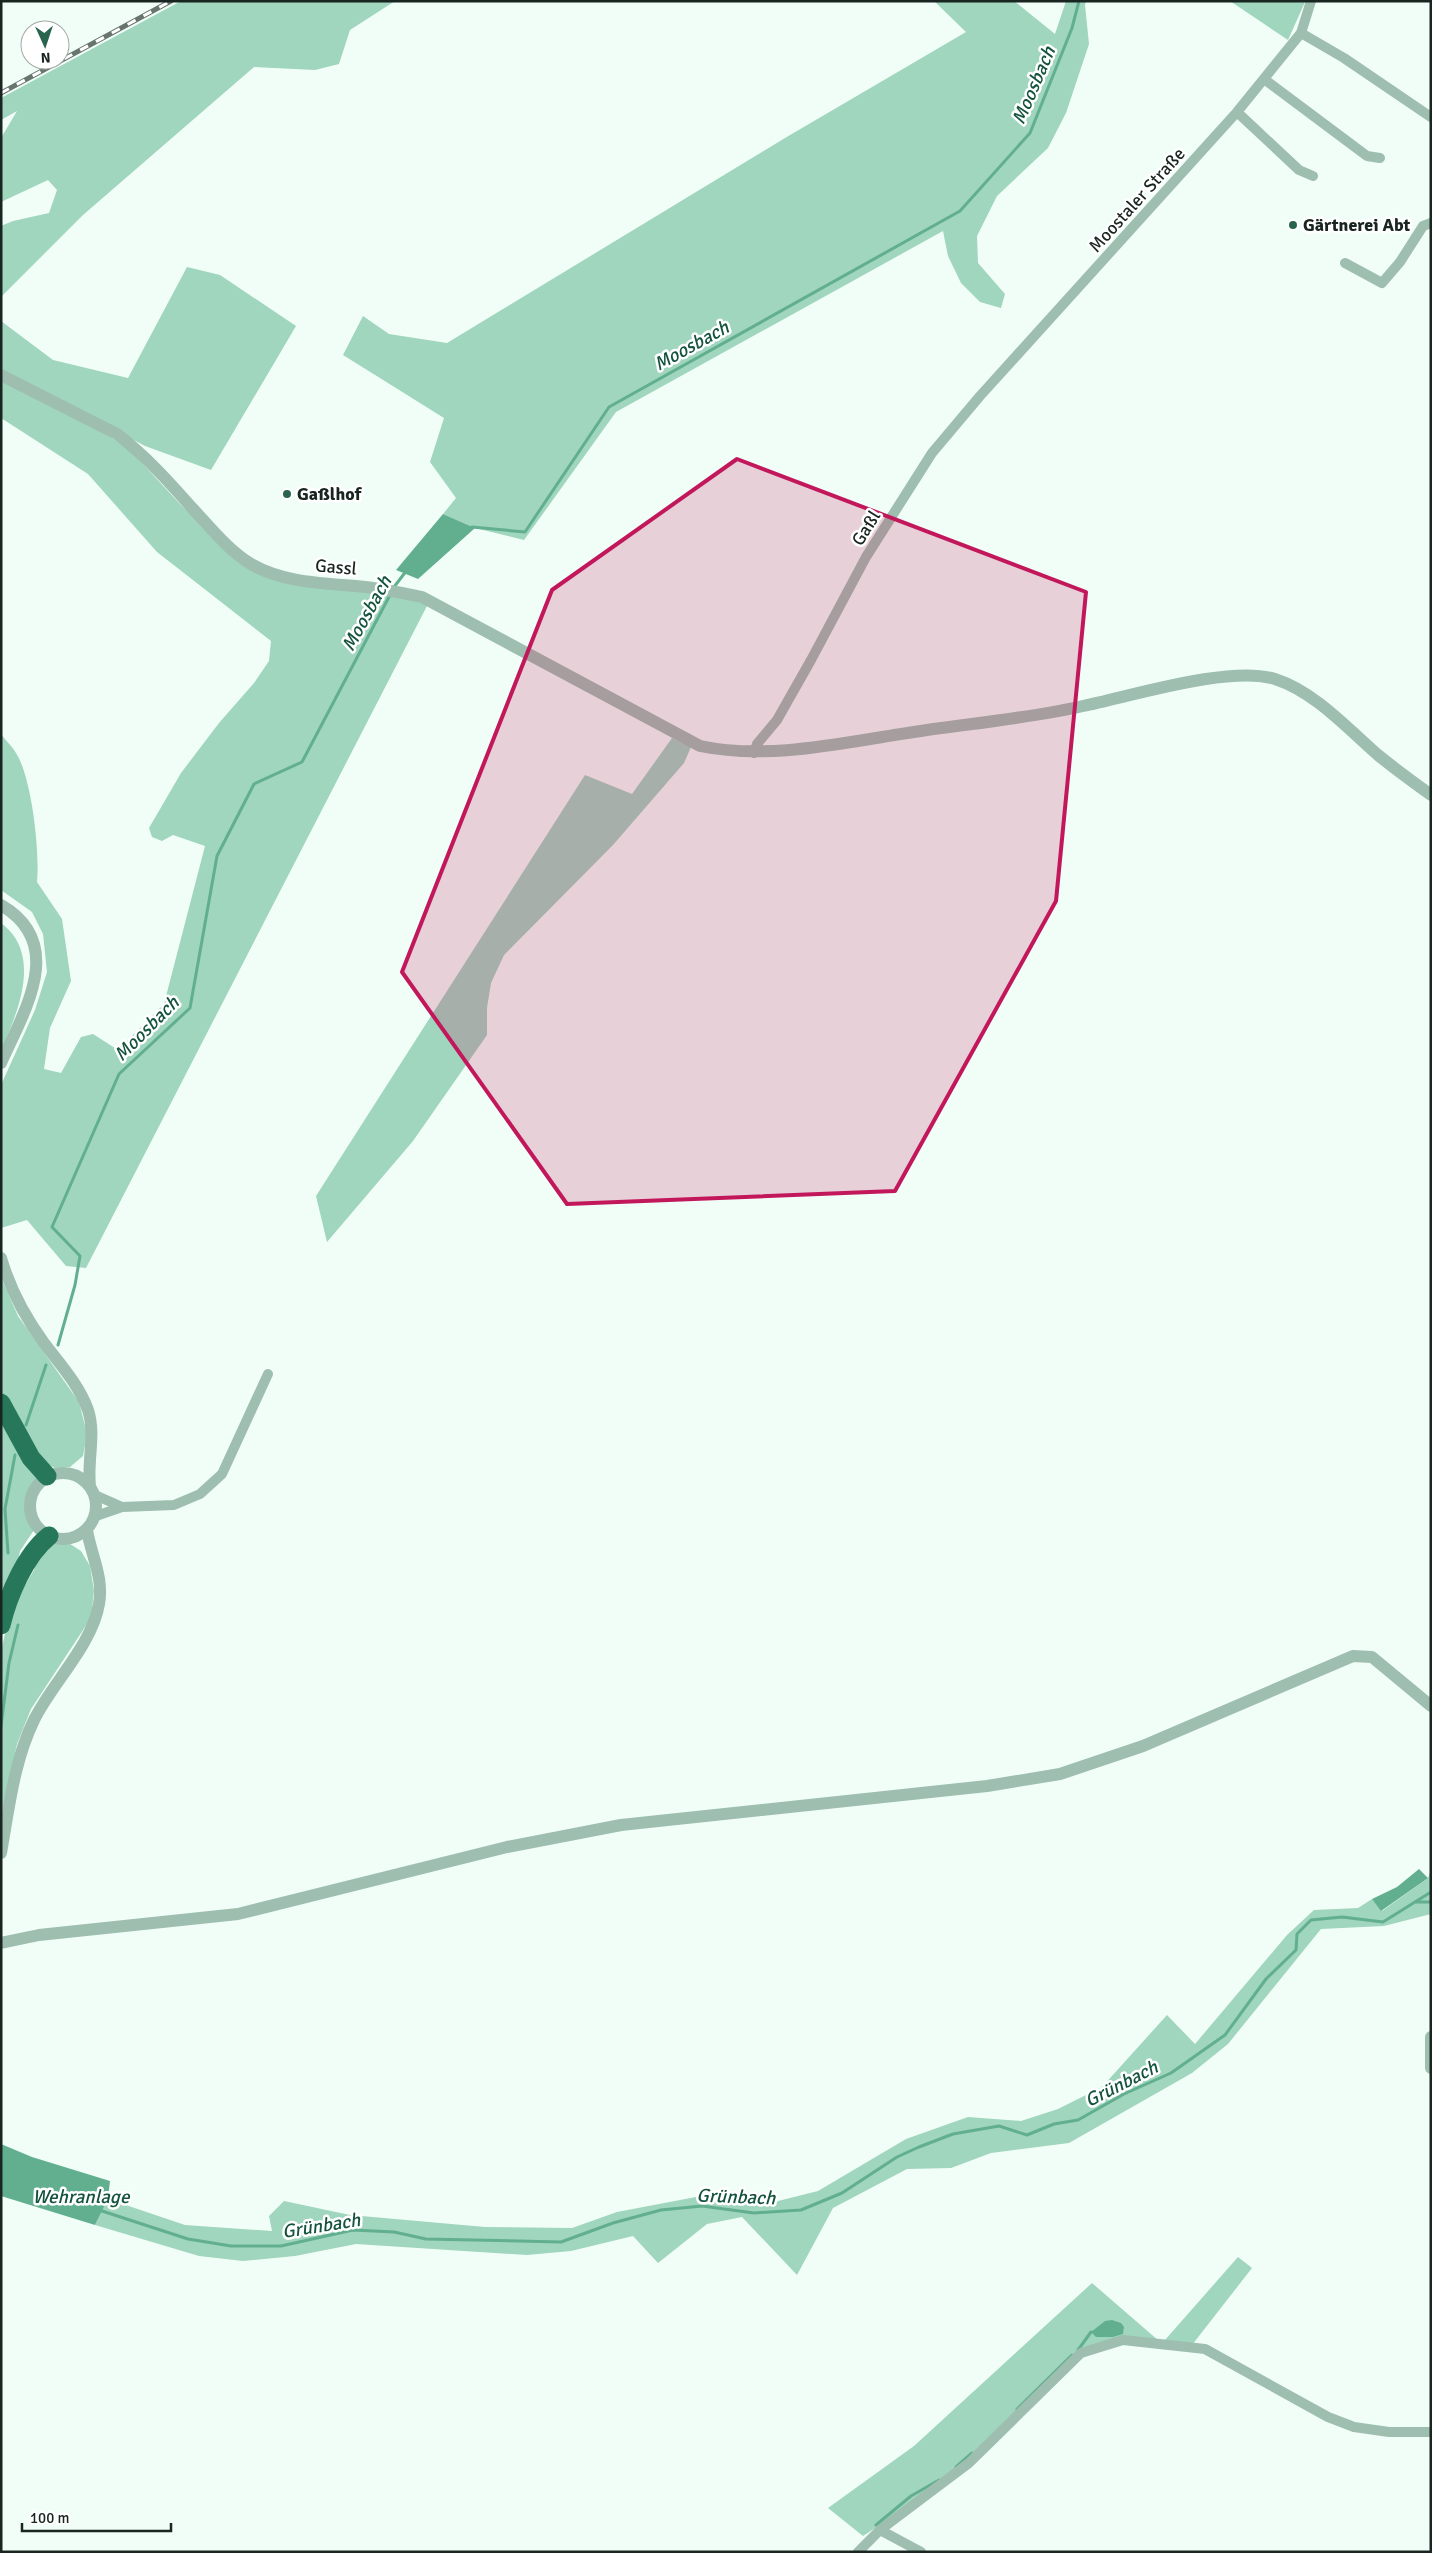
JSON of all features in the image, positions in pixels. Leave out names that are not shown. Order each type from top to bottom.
[{"type":"highway","points":[[1,1404],[31,1458],[48,1476]]},
{"type":"highway","points":[[1,1625],[9,1602],[29,1559],[40,1543],[49,1536]]},
{"type":"street","name":"Moostaler Straße","points":[[1033,340],[1237,112],[1301,33],[1311,1]]},
{"type":"street","points":[[1301,33],[1344,58],[1431,117]]},
{"type":"street","points":[[1264,79],[1367,156],[1380,158]]},
{"type":"street","points":[[1237,112],[1299,170],[1314,176]]},
{"type":"street","points":[[1345,262],[1382,283],[1400,262],[1423,226],[1431,224]]},
{"type":"street","name":"Gaßl","points":[[754,752],[757,744],[777,720],[807,669],[866,556],[932,454],[980,396],[1033,340]]},
{"type":"street","name":"Gassl","points":[[1,375],[117,434],[130,444],[179,493],[222,541],[251,564],[281,576],[307,583],[392,591],[422,597],[700,746],[754,752]]},
{"type":"street","points":[[754,752],[803,748],[1072,709],[1217,677],[1248,674],[1275,679],[1302,692],[1325,708],[1380,756],[1431,795]]},
{"type":"street","points":[[1,905],[18,919],[29,934],[36,956],[37,972],[30,1003],[1,1063]]},
{"type":"street","points":[[1,1258],[8,1280],[29,1321],[65,1370],[87,1408],[92,1423],[90,1455],[96,1516]]},
{"type":"street","points":[[70,1539],[87,1530],[96,1516],[122,1507],[174,1505],[200,1494],[212,1484],[222,1474],[268,1374]]},
{"type":"street","points":[[72,1473],[90,1455]]},
{"type":"street","points":[[92,1555],[70,1539],[49,1536],[36,1526],[30,1508],[34,1490],[48,1476],[59,1473],[72,1473],[81,1478],[93,1490],[122,1507]]},
{"type":"street","points":[[1,1853],[24,1744],[43,1703],[84,1641],[97,1615],[101,1584],[87,1530]]},
{"type":"street","points":[[1,1943],[39,1935],[238,1914],[516,1845],[620,1825],[987,1786],[1060,1774],[1086,1767],[1143,1746],[1353,1656],[1372,1657],[1431,1706]]},
{"type":"street","points":[[1430,2065],[1431,2037]]},
{"type":"street","points":[[858,2552],[880,2530],[969,2462],[1081,2353],[1123,2340],[1205,2349],[1319,2413],[1354,2427],[1389,2432],[1431,2432]]},
{"type":"street","points":[[880,2530],[920,2552]]},
{"type":"highlighted area","points":[[737,459],[1086,592],[1056,901],[895,1191],[567,1204],[402,972],[552,590]]},
{"type":"shaded area","points":[[181,1],[395,1],[350,30],[339,64],[315,70],[254,67],[83,215],[1,297],[1,226],[13,221],[49,213],[57,190],[48,180],[1,202],[1,138],[17,111],[1,120],[1,98],[53,70],[70,70],[70,61]]},
{"type":"shaded area","points":[[934,1],[1014,1],[1055,34],[1066,1],[1086,1],[1089,44],[1066,113],[1048,148],[997,196],[977,236],[978,263],[1005,294],[1001,308],[980,302],[961,283],[948,256],[943,231],[616,412],[524,540],[475,528],[443,514],[456,498],[430,462],[444,418],[343,355],[363,316],[389,334],[447,343],[785,138],[966,32]]},
{"type":"shaded area","points":[[1230,1],[1303,1],[1305,2],[1288,40]]},
{"type":"shaded area","points":[[187,267],[220,275],[296,326],[211,470],[145,446],[1,370],[1,321],[53,360],[128,378]]},
{"type":"shaded area","points":[[1,380],[95,427],[129,449],[180,504],[226,549],[267,576],[396,594],[428,604],[86,1268],[66,1266],[27,1220],[1,1228],[1,1085],[35,1010],[47,972],[43,934],[32,912],[1,890],[1,734],[16,753],[26,780],[34,816],[38,869],[37,882],[62,919],[71,981],[50,1028],[44,1069],[61,1073],[81,1037],[93,1034],[118,1050],[164,1004],[205,846],[173,835],[162,841],[152,837],[149,828],[181,773],[219,723],[254,683],[269,661],[271,641],[157,552],[88,474],[1,418]]},
{"type":"shaded area","points":[[672,738],[691,747],[684,763],[613,845],[504,955],[491,983],[487,1008],[487,1035],[413,1141],[327,1242],[316,1196],[585,775],[632,794]]},
{"type":"shaded area","points":[[1,923],[14,936],[21,951],[24,967],[20,1001],[1,1050]]},
{"type":"shaded area","points":[[1,1278],[18,1316],[79,1402],[87,1434],[83,1456],[70,1467],[55,1468],[43,1463],[3,1397],[1,1391]]},
{"type":"shaded area","points":[[1,1415],[39,1476],[30,1489],[26,1502],[27,1516],[34,1530],[20,1551],[16,1572],[1,1605]]},
{"type":"shaded area","points":[[67,1542],[81,1551],[90,1566],[94,1591],[91,1618],[31,1709],[17,1744],[1,1815],[1,1652],[10,1610],[34,1570],[36,1553],[47,1543]]},
{"type":"shaded area","points":[[1431,1870],[1431,1914],[1384,1926],[1321,1929],[1228,2044],[1192,2073],[1069,2143],[991,2153],[951,2168],[907,2169],[833,2208],[797,2275],[742,2217],[707,2224],[658,2263],[633,2236],[571,2251],[527,2255],[356,2244],[295,2256],[243,2261],[199,2256],[95,2225],[108,2199],[185,2225],[272,2231],[269,2216],[284,2201],[350,2215],[485,2227],[572,2228],[617,2212],[701,2196],[770,2203],[818,2191],[906,2139],[968,2117],[1021,2121],[1058,2109],[1102,2087],[1167,2015],[1195,2044],[1287,1935],[1314,1910],[1358,1908],[1372,1899],[1382,1911],[1428,1878]]},
{"type":"shaded area","points":[[1238,2257],[1252,2268],[1192,2345],[1165,2340]]},
{"type":"shaded area","points":[[1092,2283],[1159,2341],[1121,2339],[1081,2348],[967,2462],[904,2509],[863,2536],[828,2508],[914,2446]]},
{"type":"water","points":[[443,514],[475,528],[418,579],[396,570]]},
{"type":"water","points":[[1419,1869],[1428,1878],[1381,1911],[1372,1899],[1397,1887]]},
{"type":"water","name":"Wehranlage","points":[[1,2144],[32,2157],[110,2181],[108,2199],[95,2225],[1,2196]]},
{"type":"water","points":[[1112,2320],[1121,2323],[1124,2327],[1123,2334],[1113,2337],[1096,2337],[1091,2332],[1105,2321]]},
{"type":"waterway","name":"Moosbach","points":[[472,527],[525,532],[609,407],[960,211],[1030,133],[1072,28],[1079,1]]},
{"type":"waterway","name":"Moosbach","points":[[394,587],[407,570]]},
{"type":"waterway","name":"Moosbach","points":[[58,1345],[75,1285],[80,1256],[52,1227],[119,1074],[190,1008],[217,856],[254,784],[302,762],[390,595]]},
{"type":"waterway","name":"Moosbach","points":[[26,1425],[46,1365]]},
{"type":"waterway","name":"Moosbach","points":[[8,1553],[5,1509],[15,1455]]},
{"type":"waterway","name":"Moosbach","points":[[1,1726],[9,1663],[18,1625]]},
{"type":"waterway","name":"Grünbach","points":[[99,2210],[188,2239],[231,2246],[281,2246],[353,2230],[394,2232],[426,2239],[561,2242],[613,2223],[661,2210],[702,2206],[754,2213],[801,2210],[842,2193],[897,2157],[953,2134],[999,2126],[1027,2135],[1054,2124],[1078,2120],[1124,2094],[1171,2073],[1225,2035],[1266,1979],[1296,1950],[1297,1934],[1311,1920],[1342,1917],[1383,1922],[1431,1892]]},
{"type":"waterway","points":[[1416,1902],[1431,1902]]},
{"type":"waterway","points":[[1078,2350],[1091,2332]]},
{"type":"waterway","points":[[1017,2409],[1072,2355]]},
{"type":"waterway","points":[[956,2467],[972,2453]]},
{"type":"waterway","points":[[876,2525],[911,2496],[939,2480]]},
{"type":"railway","points":[[1,93],[171,1]]},
{"type":"place","name":"Gärtnerei Abt","points":[[1293,225]]},
{"type":"place","name":"Gaßlhof","points":[[287,494]]}]
